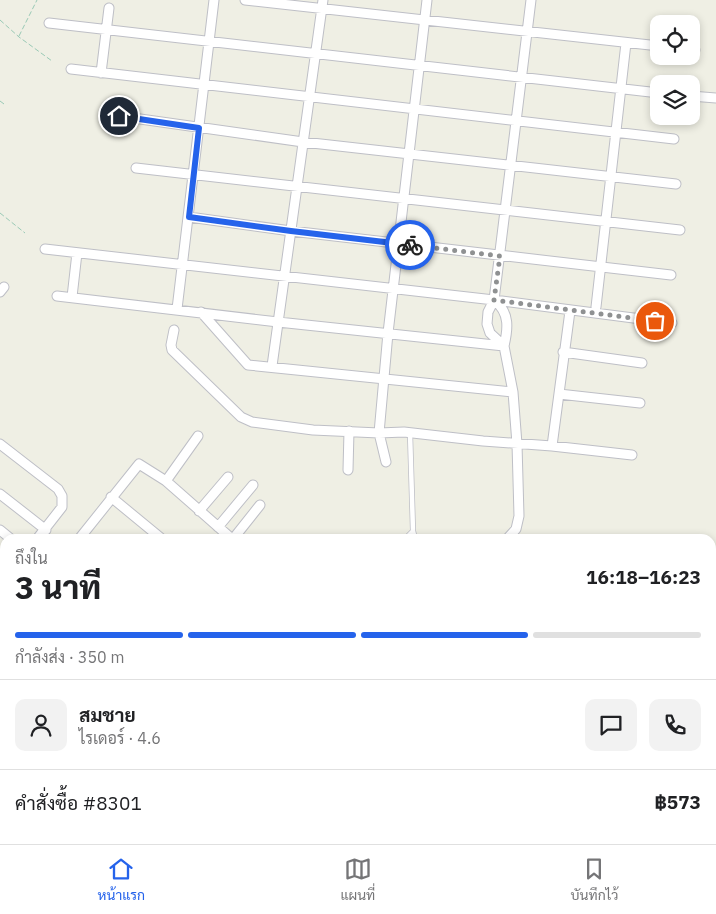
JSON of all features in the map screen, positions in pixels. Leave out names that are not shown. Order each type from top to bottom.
[{"type":"street","points":[[177,309],[214,0]]},
{"type":"street","points":[[245,0],[322,4],[425,20],[650,45]]},
{"type":"street","points":[[386,462],[379,433],[388,334],[427,0]]},
{"type":"street","points":[[504,346],[490,333],[487,324],[488,312],[494,300],[500,256],[531,0]]},
{"type":"street","points":[[272,366],[322,4]]},
{"type":"street","points":[[101,73],[109,8]]},
{"type":"street","points":[[49,23],[650,91]]},
{"type":"street","points":[[596,307],[626,43]]},
{"type":"street","points":[[71,69],[674,139]]},
{"type":"street","points":[[700,97],[716,98]]},
{"type":"street","points":[[119,116],[303,142],[676,184]]},
{"type":"street","points":[[136,168],[680,230]]},
{"type":"street","points":[[189,217],[399,244],[671,275]]},
{"type":"street","points":[[45,249],[494,300],[672,323]]},
{"type":"street","points":[[72,298],[77,253]]},
{"type":"street","points":[[57,296],[504,346]]},
{"type":"street","points":[[494,300],[502,306],[508,323],[504,346],[513,392],[519,516],[516,530],[512,534]]},
{"type":"street","points":[[552,446],[563,352],[570,311]]},
{"type":"street","points":[[201,312],[245,363],[513,392]]},
{"type":"street","points":[[174,330],[172,350],[245,420],[313,430],[410,433],[632,455]]},
{"type":"street","points":[[563,352],[642,363]]},
{"type":"street","points":[[559,394],[640,403]]},
{"type":"street","points":[[348,470],[349,431]]},
{"type":"street","points":[[166,481],[198,436]]},
{"type":"street","points":[[0,444],[58,489],[62,496],[62,507],[42,534]]},
{"type":"street","points":[[86,534],[111,497],[139,464],[166,481],[227,534]]},
{"type":"street","points":[[199,511],[228,477]]},
{"type":"street","points":[[218,527],[253,485]]},
{"type":"street","points":[[0,494],[46,530]]},
{"type":"street","points":[[111,497],[156,534]]},
{"type":"street","points":[[237,534],[260,505]]},
{"type":"lane","points":[[410,433],[414,534]]},
{"type":"lane","points":[[410,534],[413,531]]},
{"type":"path","points":[[19,37],[37,0]]},
{"type":"path","points":[[0,20],[19,37],[52,61]]},
{"type":"path","points":[[0,101],[4,104]]},
{"type":"path","points":[[0,213],[25,233]]},
{"type":"way so far","points":[[410,245],[500,256],[494,300],[655,321]]},
{"type":"route","points":[[119,116],[199,128],[189,217],[410,245]]}]
